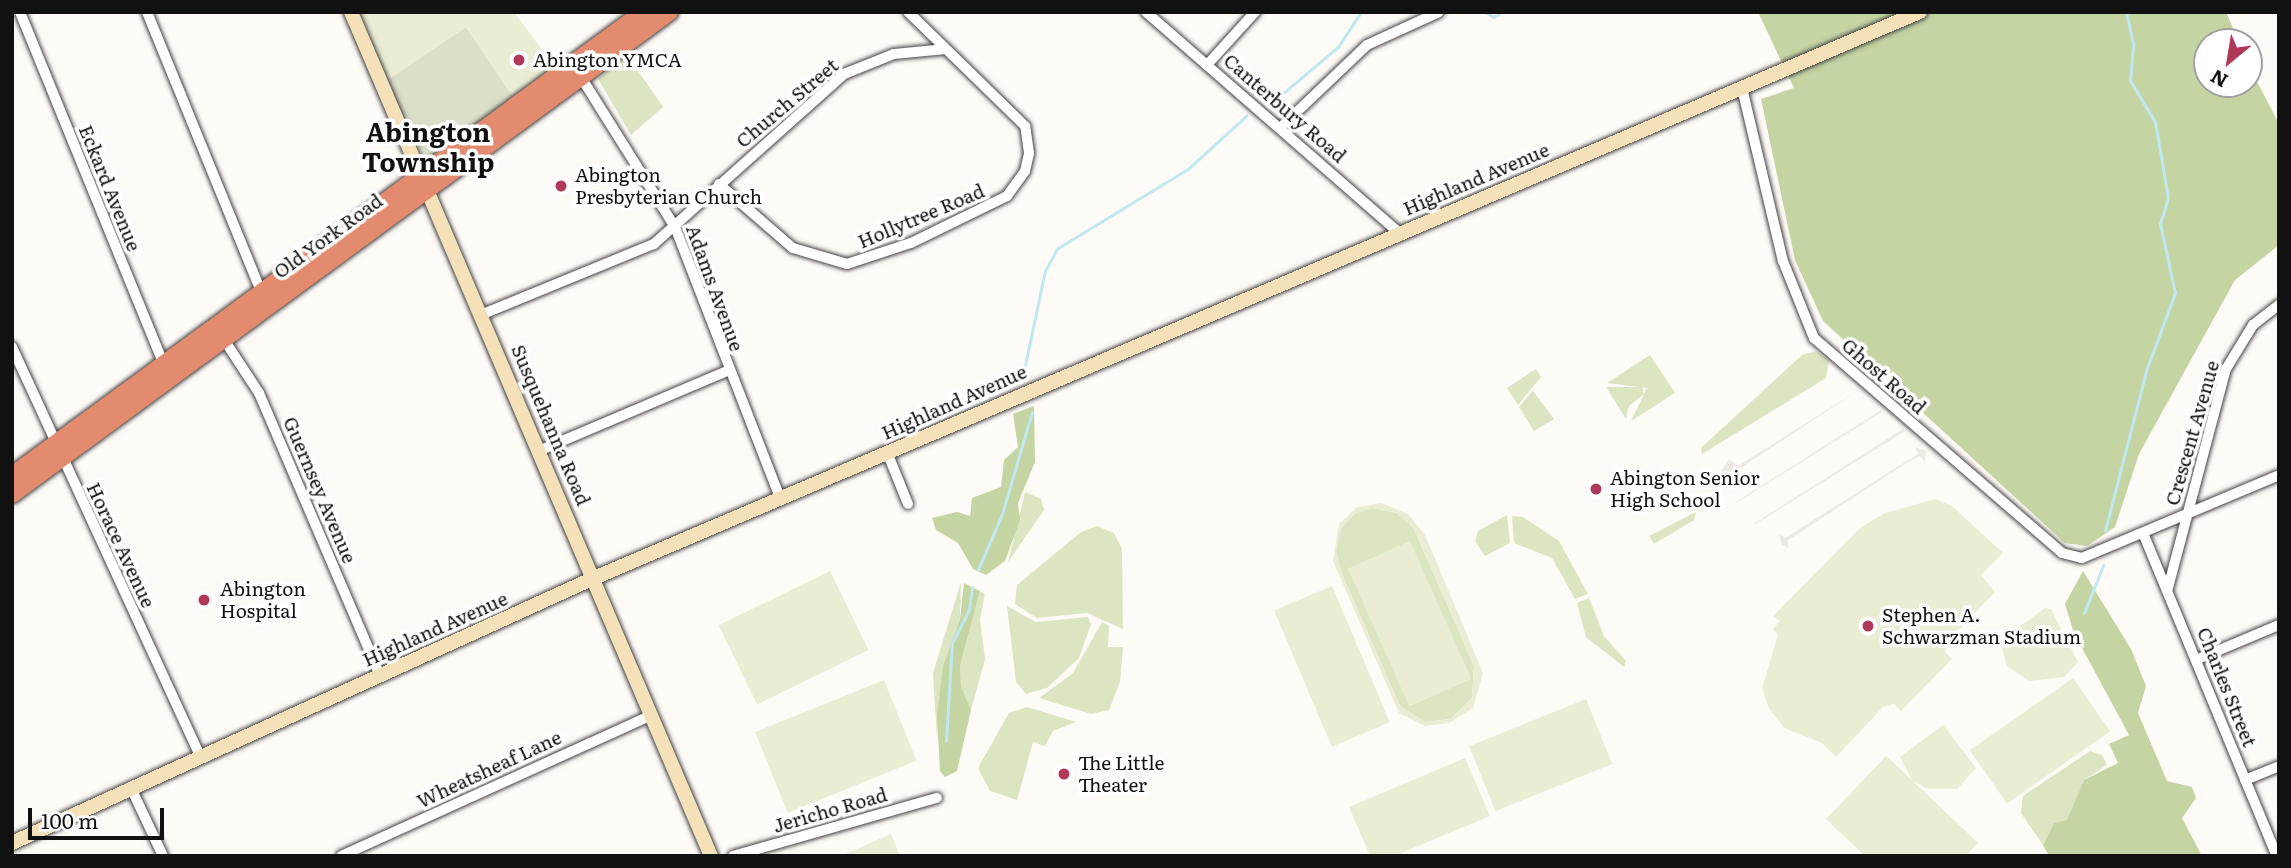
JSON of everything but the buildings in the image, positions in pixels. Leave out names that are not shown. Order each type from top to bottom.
[{"type":"highway","name":"Old York Road","points":[[577,71],[644,12]]},
{"type":"highway","name":"Old York Road","points":[[12,494],[58,452],[218,332],[577,71],[669,12]]},
{"type":"highway","name":"Old York Road","points":[[218,332],[261,292],[425,182]]},
{"type":"highway","name":"Old York Road","points":[[12,477],[58,452]]},
{"type":"street","name":"Eckard Avenue","points":[[20,12],[167,370]]},
{"type":"street","points":[[147,12],[261,292]]},
{"type":"street","name":"Susquehanna Road","points":[[351,12],[483,314],[711,856]]},
{"type":"street","name":"Hollytree Road","points":[[719,184],[804,254],[830,262],[863,262],[979,213],[1017,187],[1029,153],[1024,126],[1002,99],[908,12]]},
{"type":"street","name":"Canterbury Road","points":[[1146,12],[1399,233]]},
{"type":"street","points":[[1207,65],[1255,12]]},
{"type":"street","points":[[1280,127],[1367,45],[1440,12]]},
{"type":"street","name":"Highland Avenue","points":[[12,843],[594,578],[1920,12]]},
{"type":"street","name":"Church Street","points":[[483,314],[654,244],[675,227],[681,215],[844,74],[894,54],[946,48]]},
{"type":"street","name":"Adams Avenue","points":[[577,71],[675,227],[727,371],[780,498]]},
{"type":"street","name":"Ghost Road","points":[[1742,88],[1783,261],[1814,338],[2062,553],[2082,558],[2279,475]]},
{"type":"street","name":"Crescent Avenue","points":[[2168,588],[2226,369],[2253,325],[2279,305]]},
{"type":"street","name":"Guernsey Avenue","points":[[218,332],[260,393],[380,675]]},
{"type":"street","name":"Horace Avenue","points":[[12,347],[58,452],[201,757]]},
{"type":"street","points":[[541,450],[727,371]]},
{"type":"street","points":[[887,452],[908,504]]},
{"type":"street","name":"Charles Street","points":[[2143,533],[2198,659],[2277,856]]},
{"type":"street","points":[[2198,659],[2279,625]]},
{"type":"street","name":"Wheatsheaf Lane","points":[[341,856],[652,715]]},
{"type":"street","points":[[2245,780],[2279,766]]},
{"type":"street","points":[[131,788],[163,856]]},
{"type":"street","name":"Jericho Road","points":[[733,856],[937,798]]},
{"type":"green space","name":"Abington YMCA","points":[[359,12],[514,12],[555,67],[513,97],[466,27],[387,80]]},
{"type":"green space","points":[[1758,12],[2226,12],[2233,28],[2193,28],[2193,98],[2263,98],[2263,93],[2279,124],[2279,245],[2235,280],[2139,454],[2115,527],[2087,546],[2065,543],[1823,321],[1795,260],[1761,99],[1794,88]]},
{"type":"green space","points":[[466,27],[513,97],[425,161],[387,80]]},
{"type":"green space","points":[[627,55],[663,107],[631,135],[598,79]]},
{"type":"green space","points":[[1816,351],[1829,360],[1826,378],[1702,454],[1701,448],[1802,355]]},
{"type":"green space","points":[[1650,355],[1675,393],[1631,421],[1647,388],[1607,383]]},
{"type":"green space","points":[[1536,369],[1541,377],[1518,405],[1507,388]]},
{"type":"green space","points":[[1539,383],[1533,391],[1554,419],[1534,431],[1519,407]]},
{"type":"green space","points":[[1606,387],[1642,387],[1644,394],[1629,406],[1626,419]]},
{"type":"green space","points":[[1034,406],[1035,462],[1018,503],[1020,520],[1005,561],[986,575],[973,569],[958,543],[936,530],[932,518],[957,512],[970,516],[972,498],[1001,487],[1004,460],[1018,447],[1013,414]]},
{"type":"green space","points":[[1025,492],[1041,499],[1044,510],[1008,562]]},
{"type":"green space","name":"Stephen A. Schwarzman Stadium","points":[[1935,499],[1952,506],[2003,553],[1981,575],[1995,592],[1948,641],[1945,652],[1952,659],[1901,711],[1894,704],[1883,707],[1836,757],[1822,743],[1784,728],[1769,708],[1762,688],[1778,635],[1773,629],[1780,621],[1773,616],[1860,528],[1883,514]]},
{"type":"green space","points":[[1382,503],[1408,514],[1425,535],[1483,673],[1473,708],[1449,723],[1425,726],[1399,713],[1333,561],[1339,524],[1357,507]],"holes":[[[1372,508],[1397,513],[1414,529],[1474,666],[1472,698],[1451,719],[1425,722],[1400,706],[1341,572],[1336,550],[1342,527],[1356,513]]]},
{"type":"green space","points":[[1372,508],[1397,513],[1414,529],[1474,666],[1472,698],[1451,719],[1425,722],[1400,706],[1341,572],[1336,550],[1342,526],[1356,513]]},
{"type":"green space","points":[[1696,512],[1694,520],[1654,544],[1649,536]]},
{"type":"green space","points":[[1507,515],[1510,543],[1485,556],[1475,541],[1478,531]]},
{"type":"green space","points":[[1512,516],[1523,517],[1559,541],[1588,594],[1575,599],[1552,558],[1514,543]]},
{"type":"green space","points":[[1097,526],[1114,533],[1122,549],[1123,629],[1087,613],[1037,618],[1015,604],[1017,585],[1081,532]]},
{"type":"green space","points":[[1410,541],[1471,679],[1409,707],[1348,569]]},
{"type":"green space","points":[[830,571],[869,650],[757,704],[719,625]]},
{"type":"green space","points":[[2083,571],[2131,649],[2146,686],[2138,713],[2167,781],[2192,787],[2196,798],[2182,818],[2202,856],[2049,856],[2043,845],[2054,823],[2067,820],[2084,780],[2118,763],[2109,744],[2129,735],[2074,633],[2065,604]]},
{"type":"green space","points":[[961,582],[960,620],[943,665],[937,739],[933,673]]},
{"type":"green space","points":[[964,583],[980,591],[960,666],[961,686],[971,710],[957,771],[945,777],[940,771],[937,716],[943,665],[960,620]]},
{"type":"green space","points":[[1332,586],[1390,722],[1332,747],[1274,611]]},
{"type":"green space","points":[[980,591],[985,594],[980,619],[985,659],[971,710],[961,686],[960,666]]},
{"type":"green space","points":[[1589,598],[1604,636],[1626,661],[1624,667],[1586,637],[1577,603]]},
{"type":"green space","points":[[1007,606],[1036,622],[1088,617],[1091,624],[1079,658],[1047,688],[1026,694],[1016,682]]},
{"type":"green space","points":[[2045,608],[2051,609],[2078,662],[2064,677],[2029,681],[2007,666],[2000,641]]},
{"type":"green space","points":[[1102,622],[1109,626],[1108,647],[1123,647],[1120,682],[1109,710],[1091,714],[1039,698],[1073,673]]},
{"type":"green space","points":[[2073,678],[2110,731],[2007,804],[1970,750]]},
{"type":"green space","points":[[884,680],[917,761],[788,813],[755,732]]},
{"type":"green space","points":[[1586,699],[1612,764],[1495,811],[1469,746]]},
{"type":"green space","points":[[1027,707],[1076,722],[1053,731],[1045,746],[1033,742],[1017,800],[990,791],[978,768],[1009,713]]},
{"type":"green space","points":[[1943,725],[1976,768],[1957,789],[1928,789],[1914,782],[1978,843],[1966,856],[1865,856],[1826,819],[1886,756],[1912,780],[1900,757]]},
{"type":"green space","points":[[2090,751],[2102,755],[2107,765],[2084,780],[2067,821],[2054,823],[2043,845],[2021,813],[2023,796]]},
{"type":"green space","points":[[1465,758],[1490,816],[1394,856],[1370,856],[1349,807]]},
{"type":"green space","points":[[891,834],[900,856],[841,856]]},
{"type":"shaded area","points":[[1862,388],[1714,483],[1729,459],[1738,466]]},
{"type":"shaded area","points":[[1881,410],[1882,412],[1736,503],[1736,502]]},
{"type":"shaded area","points":[[1903,429],[1905,431],[1754,525],[1755,523]]},
{"type":"shaded area","points":[[1915,447],[1926,451],[1925,462],[1920,456],[1908,462],[1787,541],[1789,548],[1781,544],[1779,533],[1785,538],[1918,454]]},
{"type":"waterway","points":[[1274,101],[1338,47],[1361,12]]},
{"type":"waterway","points":[[1485,12],[1494,17],[1501,12]]},
{"type":"waterway","points":[[2105,531],[2146,371],[2175,293],[2160,224],[2168,198],[2155,122],[2130,81],[2133,43],[2126,12]]},
{"type":"waterway","points":[[1023,375],[1045,271],[1058,248],[1188,169],[1246,116]]},
{"type":"waterway","points":[[978,570],[1002,514],[1032,412]]},
{"type":"waterway","points":[[2084,613],[2103,566]]},
{"type":"waterway","points":[[946,741],[952,643],[969,609],[972,587]]},
{"type":"place","name":"Abington YMCA","points":[[519,60]]},
{"type":"place","name":"Abington Presbyterian Church","points":[[561,186]]},
{"type":"place","name":"Abington Senior High School","points":[[1596,489]]},
{"type":"place","name":"Abington Hospital","points":[[204,600]]},
{"type":"place","name":"Stephen A. Schwarzman Stadium","points":[[1868,626]]},
{"type":"place","name":"The Little Theater","points":[[1064,774]]},
{"type":"district","name":"Abington Township","points":[[428,146]]}]
